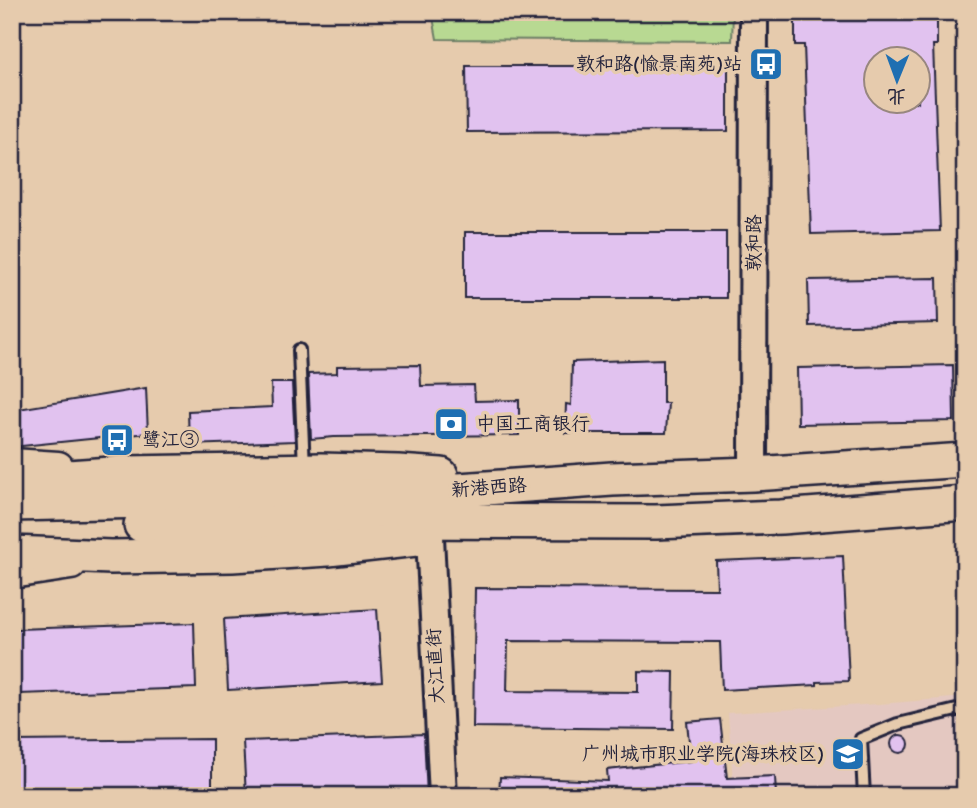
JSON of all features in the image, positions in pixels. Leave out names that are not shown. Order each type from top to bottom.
[{"type":"main road","name":"新港西路","points":[[26,515],[965,460]]},
{"type":"main road","points":[[12,464],[125,473]]},
{"type":"main road","points":[[12,481],[125,473],[304,471],[420,473],[524,486]]},
{"type":"main road","name":"新港西路","points":[[26,515],[596,523],[870,512],[965,503]]},
{"type":"main road","points":[[12,553],[111,557],[232,555],[328,549],[430,537],[518,522]]},
{"type":"main road","points":[[12,573],[111,557]]},
{"type":"street","name":"敦和路","points":[[753,474],[754,12]]},
{"type":"street","name":"大江直街","points":[[430,537],[443,796]]},
{"type":"lane","points":[[299,350],[304,471]]},
{"type":"lane","points":[[864,796],[860,739],[898,724],[965,708]]},
{"type":"shaded area","name":"广州城市职业学院(海珠校区)","points":[[965,697],[965,796],[734,796],[728,713]]},
{"type":"green space","points":[[432,12],[733,12],[732,41],[437,39]]},
{"type":"building","points":[[795,12],[937,12],[937,45],[933,45],[940,231],[811,234],[804,45],[795,45]]},
{"type":"building","points":[[466,66],[728,66],[728,131],[467,132]]},
{"type":"building","points":[[465,232],[726,232],[726,298],[465,298]]},
{"type":"building","points":[[937,278],[938,323],[809,326],[808,280]]},
{"type":"building","points":[[663,359],[663,403],[668,403],[666,433],[565,433],[566,404],[571,405],[572,362]]},
{"type":"building","points":[[420,365],[421,386],[474,385],[475,401],[519,400],[519,435],[311,439],[308,374],[337,373],[337,366]]},
{"type":"building","points":[[953,365],[954,421],[798,424],[797,368]]},
{"type":"building","points":[[271,383],[292,383],[295,441],[189,445],[188,411],[272,407]]},
{"type":"building","points":[[146,388],[148,433],[12,447],[12,410]]},
{"type":"building","points":[[843,556],[849,681],[722,690],[720,642],[508,641],[507,691],[638,692],[638,671],[674,672],[673,729],[473,727],[475,588],[717,589],[716,561]]},
{"type":"building","points":[[377,609],[382,681],[228,690],[224,619]]},
{"type":"building","points":[[194,623],[196,688],[19,694],[17,629]]},
{"type":"building","points":[[720,719],[727,778],[775,776],[776,796],[499,796],[500,777],[608,781],[607,770],[691,761],[687,722]]},
{"type":"building","points":[[424,734],[427,796],[246,796],[243,741]]},
{"type":"building","points":[[896,735],[904,735],[909,744],[907,751],[896,753],[891,748],[891,740]]},
{"type":"building","points":[[212,739],[212,796],[12,796],[12,741]]},
{"type":"place","name":"敦和路(愉景南苑)站","points":[[766,64]]},
{"type":"place","name":"中国工商银行","points":[[451,424]]},
{"type":"place","name":"鹭江③","points":[[117,440]]},
{"type":"place","name":"广州城市职业学院(海珠校区)","points":[[848,754]]}]
